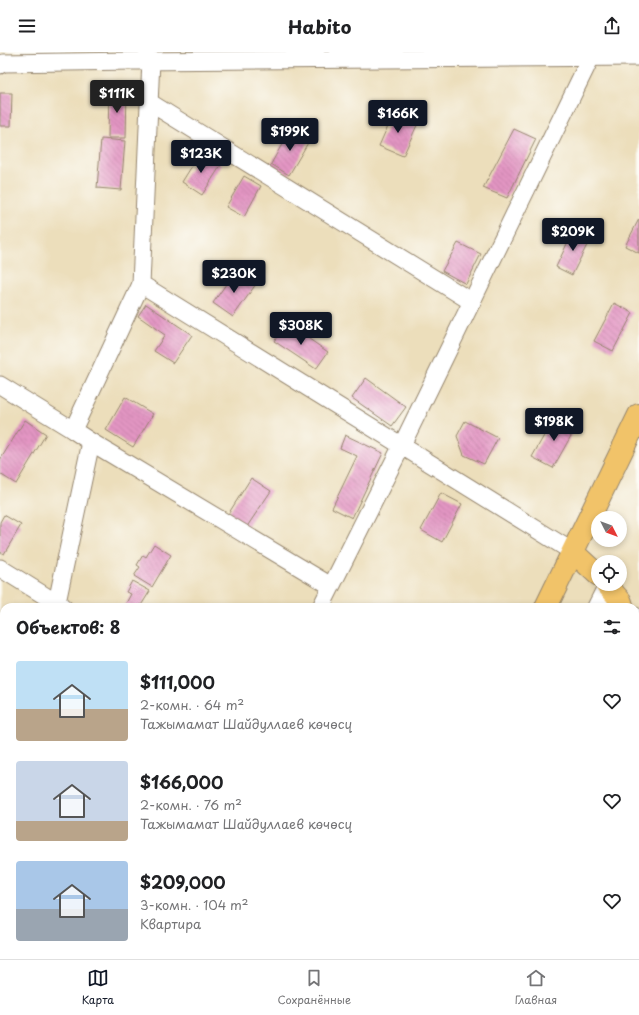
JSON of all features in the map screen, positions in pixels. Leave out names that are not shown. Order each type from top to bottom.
[{"type":"highway","points":[[548,603],[639,415]]},
{"type":"main road","points":[[573,552],[591,569]]},
{"type":"main road","points":[[612,591],[621,603]]},
{"type":"street","points":[[323,603],[402,445],[591,56]]},
{"type":"street","points":[[0,65],[151,60],[639,56]]},
{"type":"street","points":[[73,430],[141,284],[151,60]]},
{"type":"street","points":[[149,102],[472,302]]},
{"type":"street","points":[[141,284],[573,552]]},
{"type":"street","points":[[0,385],[91,442],[331,586]]},
{"type":"street","points":[[60,603],[91,442]]},
{"type":"street","points":[[0,568],[54,603]]},
{"type":"street","points":[[597,603],[601,591]]},
{"type":"building","points":[[109,89],[127,90],[126,138],[108,138]]},
{"type":"building","points":[[0,93],[12,93],[11,126],[0,126]]},
{"type":"building","points":[[394,112],[418,123],[403,156],[379,146]]},
{"type":"building","points":[[514,129],[536,139],[507,198],[483,188]]},
{"type":"building","points":[[290,130],[309,141],[289,175],[271,164]]},
{"type":"building","points":[[101,139],[125,141],[121,190],[97,188]]},
{"type":"building","points":[[200,153],[221,165],[202,195],[182,182]]},
{"type":"building","points":[[244,176],[261,186],[244,217],[226,207]]},
{"type":"building","points":[[639,219],[639,253],[625,246]]},
{"type":"building","points":[[574,229],[591,237],[572,275],[556,267]]},
{"type":"building","points":[[458,243],[481,254],[466,284],[442,271]]},
{"type":"building","points":[[235,271],[256,284],[233,317],[213,303]]},
{"type":"building","points":[[614,303],[633,313],[613,351],[594,341]]},
{"type":"building","points":[[146,304],[192,335],[173,363],[154,351],[165,335],[138,316]]},
{"type":"building","points":[[286,323],[328,352],[316,369],[274,341]]},
{"type":"building","points":[[366,378],[406,407],[392,426],[352,398]]},
{"type":"building","points":[[125,397],[153,414],[133,447],[106,430]]},
{"type":"building","points":[[555,416],[576,427],[553,468],[532,457]]},
{"type":"building","points":[[25,420],[46,434],[16,484],[0,474],[0,460]]},
{"type":"building","points":[[465,421],[498,438],[484,464],[464,455],[457,436]]},
{"type":"building","points":[[345,435],[383,453],[352,518],[332,508],[357,456],[340,448]]},
{"type":"building","points":[[251,478],[271,491],[246,528],[227,516]]},
{"type":"building","points":[[441,493],[462,504],[442,542],[421,530]]},
{"type":"building","points":[[4,515],[21,525],[4,554],[0,552],[0,522]]},
{"type":"building","points":[[154,544],[171,555],[152,587],[134,576],[140,567],[137,565],[143,555],[146,557]]},
{"type":"building","points":[[132,581],[150,591],[142,603],[126,603],[131,594],[126,592]]}]
